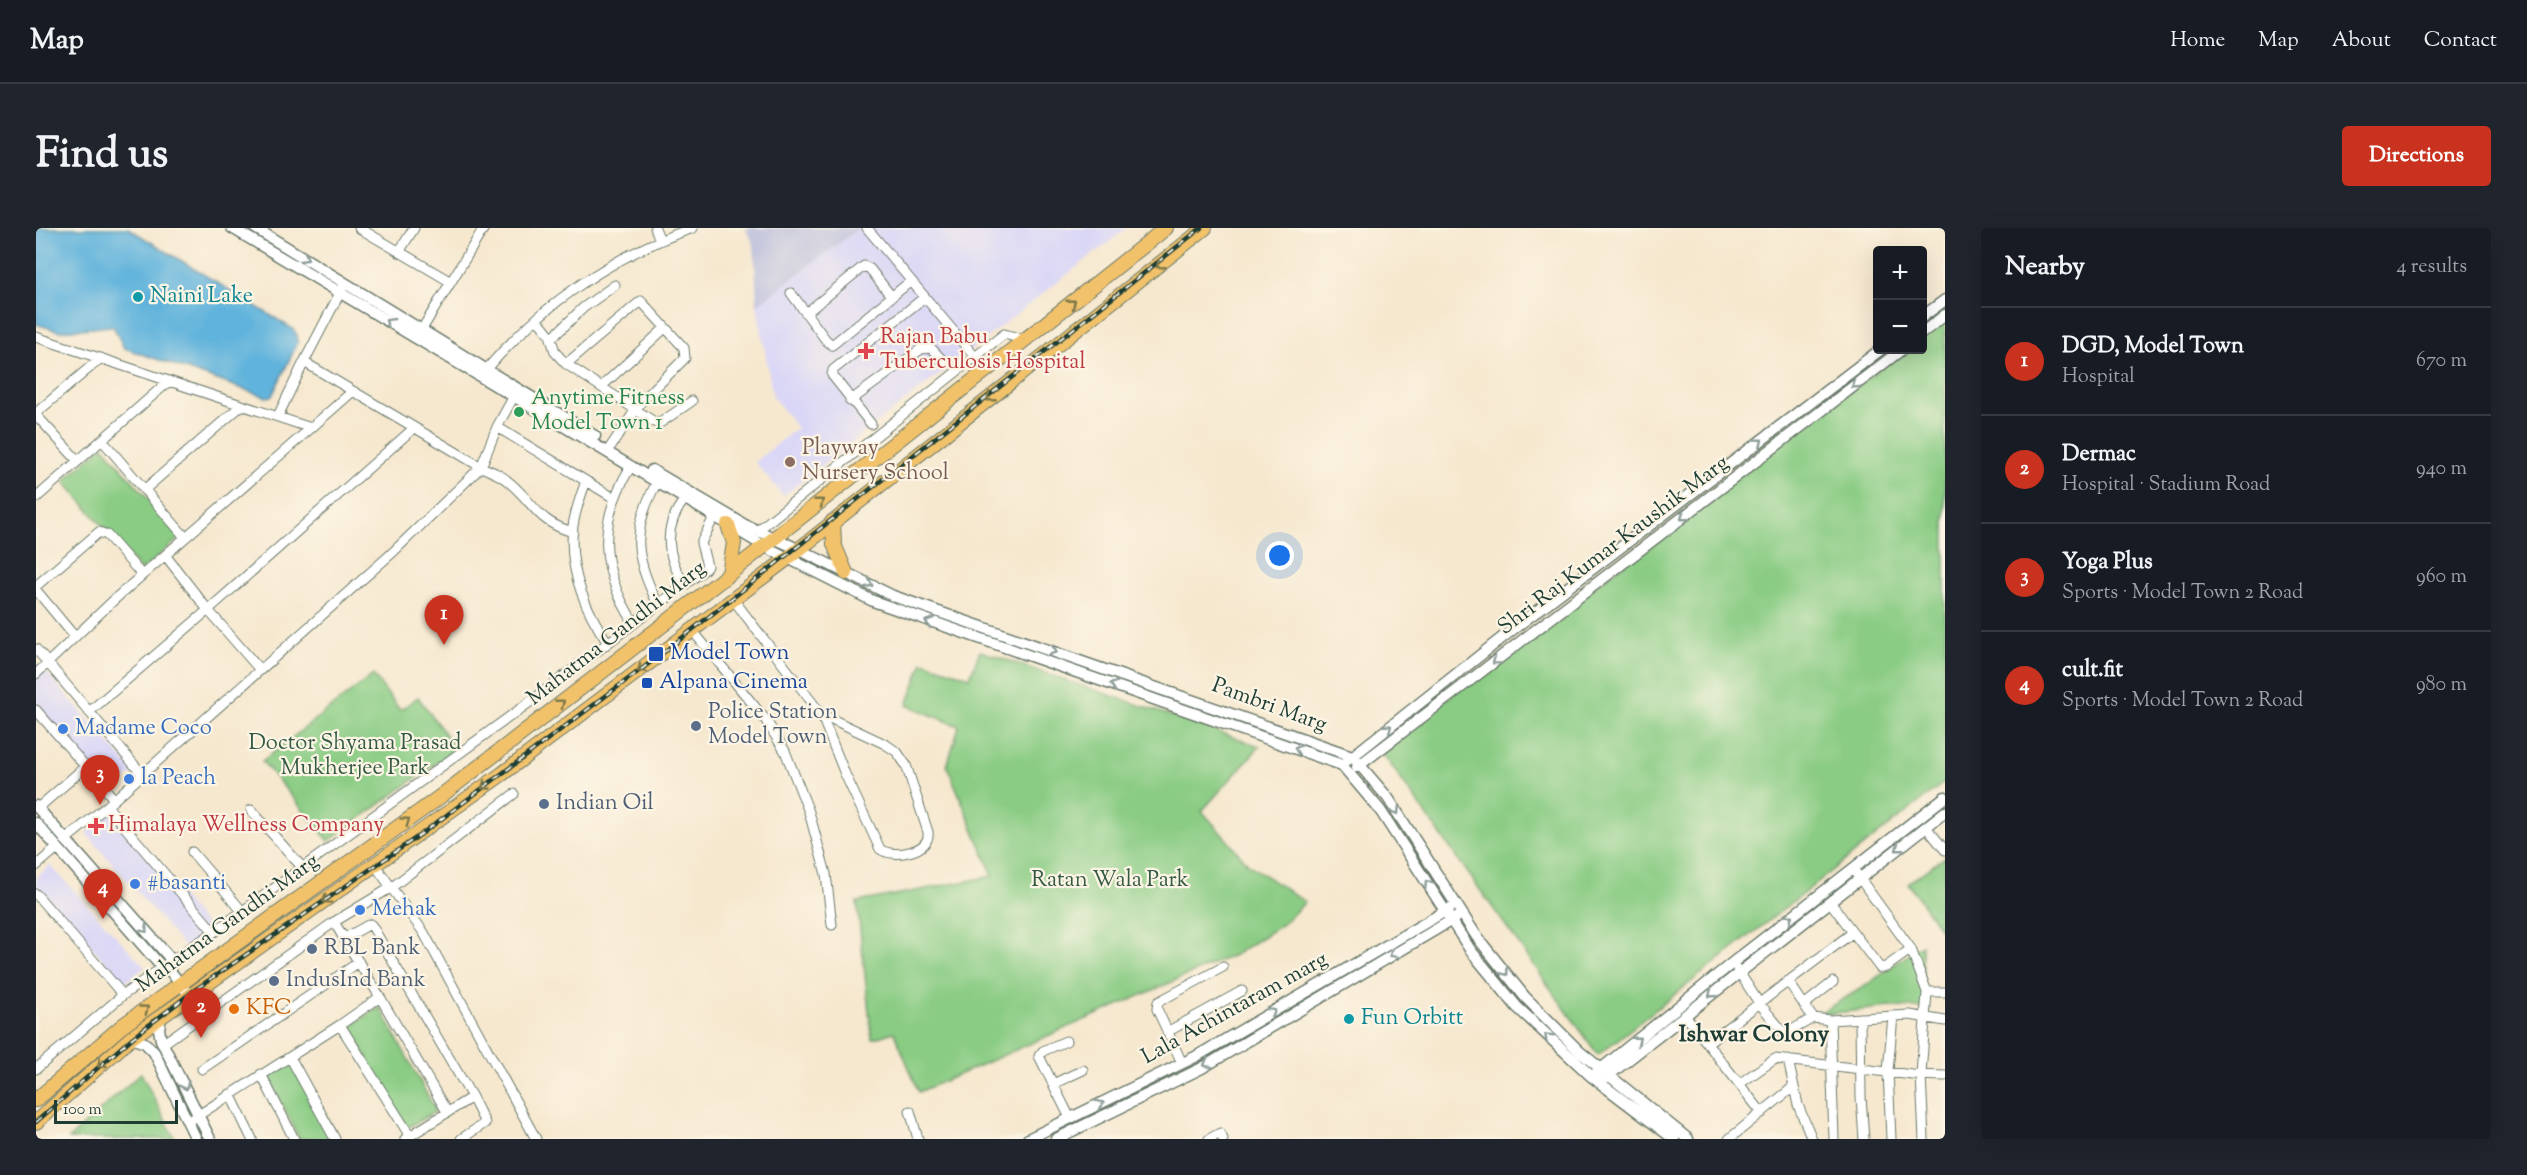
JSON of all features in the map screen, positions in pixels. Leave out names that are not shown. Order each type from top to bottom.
[{"type":"main road","name":"Mahatma Gandhi Marg","points":[[36,1100],[122,1026],[171,971],[436,799],[728,575],[1166,228]]},
{"type":"main road","name":"Mahatma Gandhi Marg","points":[[36,1122],[131,1038],[502,774],[793,553],[1205,228]]},
{"type":"main road","points":[[833,521],[834,544],[846,573]]},
{"type":"main road","points":[[728,525],[734,543],[728,575]]},
{"type":"street","points":[[232,228],[343,288],[514,396],[714,517],[793,553]]},
{"type":"street","points":[[255,228],[343,288]]},
{"type":"street","points":[[359,228],[376,232],[399,252],[451,282]]},
{"type":"street","points":[[399,252],[414,228]]},
{"type":"street","points":[[419,334],[484,228]]},
{"type":"street","points":[[655,228],[660,240]]},
{"type":"street","points":[[486,370],[502,351],[537,319],[590,277],[660,240],[693,228]]},
{"type":"street","points":[[867,228],[986,371]]},
{"type":"street","points":[[806,313],[864,266],[870,269],[891,296]]},
{"type":"street","points":[[791,293],[828,343],[832,345],[911,281]]},
{"type":"street","points":[[552,338],[583,308],[615,285]]},
{"type":"street","points":[[278,416],[343,288]]},
{"type":"street","points":[[567,364],[649,294]]},
{"type":"street","points":[[871,424],[850,401],[832,375],[833,370],[925,297]]},
{"type":"street","points":[[1927,314],[1945,300]]},
{"type":"street","points":[[611,446],[635,410],[686,358],[684,348],[641,301]]},
{"type":"street","points":[[1927,330],[1945,315]]},
{"type":"street","points":[[537,319],[552,338],[555,352],[567,364],[635,410],[660,423],[692,401]]},
{"type":"street","points":[[601,387],[665,328]]},
{"type":"street","points":[[419,334],[486,370],[757,531],[769,542]]},
{"type":"street","points":[[757,531],[1004,334],[1026,340]]},
{"type":"street","points":[[36,337],[311,428]]},
{"type":"street","points":[[850,401],[921,349],[931,348],[946,364]]},
{"type":"street","name":"Shri Raj Kumar Kaushik Marg","points":[[1350,773],[1356,760],[1592,569],[1875,354]]},
{"type":"street","name":"Shri Raj Kumar Kaushik Marg","points":[[1342,765],[1356,760],[1601,581],[1896,354]]},
{"type":"street","points":[[78,461],[36,414],[100,358]]},
{"type":"street","points":[[304,362],[510,482],[541,518],[561,529],[573,532]]},
{"type":"street","points":[[36,498],[170,381]]},
{"type":"street","points":[[36,674],[142,575],[353,392]]},
{"type":"street","points":[[1823,393],[1831,404]]},
{"type":"street","points":[[36,866],[391,554],[481,467],[497,427],[514,396]]},
{"type":"street","points":[[144,490],[242,405]]},
{"type":"street","points":[[497,427],[614,498]]},
{"type":"street","points":[[89,712],[414,428]]},
{"type":"street","points":[[102,440],[185,537]]},
{"type":"street","points":[[631,466],[614,498],[607,521],[605,542],[612,583],[634,623]]},
{"type":"street","points":[[586,481],[573,532],[579,589],[585,605],[608,643]]},
{"type":"street","points":[[657,482],[646,502],[639,527],[638,549],[644,576],[658,604]]},
{"type":"street","points":[[685,499],[673,519],[668,545],[675,570],[685,585]]},
{"type":"street","points":[[706,566],[701,543],[714,517]]},
{"type":"street","points":[[75,637],[36,588],[99,532],[107,535],[142,575]]},
{"type":"street","name":"Pambri Marg","points":[[793,553],[846,573],[893,596],[1356,760]]},
{"type":"street","name":"Pambri Marg","points":[[793,553],[896,611],[1342,765],[1380,810],[1471,951],[1517,1007],[1595,1079],[1674,1139]]},
{"type":"street","points":[[165,555],[208,610],[260,670]]},
{"type":"street","points":[[36,1069],[123,995],[171,971],[214,932],[525,706],[685,585],[706,566]]},
{"type":"street","points":[[706,566],[728,575]]},
{"type":"street","points":[[1592,569],[1601,581]]},
{"type":"street","points":[[733,599],[821,714],[845,774],[880,849],[891,854],[921,848],[927,842],[928,832],[906,765],[897,752],[821,714]]},
{"type":"street","points":[[692,630],[765,719],[786,752],[809,812],[826,874],[832,925]]},
{"type":"street","points":[[36,649],[142,774]]},
{"type":"street","points":[[1092,677],[1096,666]]},
{"type":"street","points":[[36,710],[114,799]]},
{"type":"street","points":[[1356,760],[1388,798],[1459,910],[1525,997],[1580,1052],[1688,1139]]},
{"type":"street","points":[[85,767],[37,807],[61,844],[190,996]]},
{"type":"street","points":[[164,1043],[334,922],[392,887],[514,794]]},
{"type":"street","points":[[1605,1072],[1735,968],[1853,869],[1945,797]]},
{"type":"street","points":[[106,806],[214,932]]},
{"type":"street","points":[[251,810],[302,867]]},
{"type":"street","points":[[1595,1079],[1685,1015],[1735,968],[1830,902],[1945,812]]},
{"type":"street","points":[[36,823],[61,844]]},
{"type":"street","points":[[1926,827],[1945,850]]},
{"type":"street","points":[[192,852],[242,911]]},
{"type":"street","points":[[375,865],[424,933],[532,1138]]},
{"type":"street","points":[[1853,869],[1911,950],[1927,992],[1921,1075],[1924,1139]]},
{"type":"street","points":[[36,894],[123,995]]},
{"type":"street","points":[[1830,902],[1880,968],[1886,967],[1911,950]]},
{"type":"street","name":"Lala Achintaram marg","points":[[1028,1139],[1182,1063],[1459,910]]},
{"type":"street","name":"Lala Achintaram marg","points":[[1056,1139],[1202,1068],[1448,916]]},
{"type":"street","points":[[334,922],[447,1112]]},
{"type":"street","points":[[345,938],[370,924],[372,926],[472,1097],[485,1123],[461,1139]]},
{"type":"street","points":[[1707,1043],[1852,933]]},
{"type":"street","points":[[202,1069],[359,962]]},
{"type":"street","points":[[1182,1063],[1157,1009],[1158,1002],[1223,967]]},
{"type":"street","points":[[1735,968],[1759,1003],[1785,1034],[1813,1018],[1830,1020],[1910,1015],[1945,1021]]},
{"type":"street","points":[[1788,981],[1813,1018]]},
{"type":"street","points":[[1804,1005],[1833,982]]},
{"type":"street","points":[[1167,1032],[1242,991]]},
{"type":"street","points":[[1927,992],[1945,992]]},
{"type":"street","points":[[187,1122],[340,1026],[380,997]]},
{"type":"street","points":[[1685,1015],[1762,1113]]},
{"type":"street","points":[[1891,1139],[1888,1071],[1893,1016]]},
{"type":"street","points":[[161,1017],[159,1029],[164,1043],[210,1139]]},
{"type":"street","points":[[1860,1018],[1864,1139]]},
{"type":"street","points":[[1830,1020],[1834,1139]]},
{"type":"street","points":[[340,1026],[407,1138],[472,1097]]},
{"type":"street","points":[[131,1038],[145,1043],[154,1052],[195,1139]]},
{"type":"street","points":[[1066,1041],[1043,1051],[1039,1056],[1070,1118]]},
{"type":"street","points":[[290,1057],[335,1139]]},
{"type":"street","points":[[1739,1084],[1771,1061],[1788,1060],[1945,1076]]},
{"type":"street","points":[[1788,1060],[1792,1088],[1803,1121],[1812,1139]]},
{"type":"street","points":[[1053,1084],[1083,1070]]},
{"type":"street","points":[[261,1074],[294,1139]]},
{"type":"street","points":[[1729,1139],[1792,1088]]},
{"type":"street","points":[[230,1094],[252,1139]]},
{"type":"street","points":[[910,1111],[918,1139]]},
{"type":"street","points":[[1209,1139],[1220,1134],[1223,1139]]},
{"type":"shaded area","points":[[745,228],[859,228],[757,305],[754,244]]},
{"type":"shaded area","name":"Rajan Babu Tuberculosis Hospital","points":[[859,228],[1127,228],[783,496],[755,462],[797,428],[773,397],[757,305]]},
{"type":"shaded area","points":[[44,669],[134,772],[111,792],[36,706],[36,676]]},
{"type":"shaded area","points":[[109,812],[211,931],[186,949],[86,833]]},
{"type":"shaded area","points":[[50,865],[145,967],[124,983],[36,885],[36,878]]},
{"type":"green space","points":[[1945,319],[1945,782],[1598,1055],[1380,750],[1900,354],[1927,354],[1927,333]]},
{"type":"green space","points":[[103,446],[181,537],[141,571],[64,481]]},
{"type":"green space","name":"Ratan Wala Park","points":[[980,651],[1260,746],[1202,811],[1248,864],[1305,902],[1284,923],[1236,954],[919,1092],[894,1032],[872,1039],[857,902],[993,876],[947,766],[959,726],[907,705],[923,662],[970,677]]},
{"type":"green space","name":"Doctor Shyama Prasad Mukherjee Park","points":[[373,675],[400,710],[418,697],[456,749],[329,841],[262,761]]},
{"type":"green space","points":[[1945,857],[1945,936],[1908,883]]},
{"type":"green space","points":[[1922,945],[1924,1008],[1889,1007],[1817,1015],[1865,986]]},
{"type":"green space","points":[[380,1007],[436,1111],[406,1129],[350,1026]]},
{"type":"green space","points":[[295,1061],[338,1139],[299,1139],[269,1076]]},
{"type":"green space","points":[[141,1073],[175,1139],[69,1139]]},
{"type":"water","name":"Naini Lake","points":[[36,228],[128,228],[293,329],[298,342],[272,396],[266,397],[124,348],[113,326],[59,331],[36,324]]},
{"type":"railway","points":[[36,1122],[132,1038],[196,989],[420,835],[659,656],[1201,228]]},
{"type":"place","name":"Naini Lake","points":[[138,297]]},
{"type":"place","name":"Rajan Babu Tuberculosis Hospital","points":[[866,351]]},
{"type":"place","name":"Anytime Fitness Model Town 1","points":[[519,412]]},
{"type":"place","name":"Playway Nursery School","points":[[790,462]]},
{"type":"place","name":"DGD, Model Town","points":[[444,645]]},
{"type":"place","name":"Model Town","points":[[656,654]]},
{"type":"place","name":"Alpana Cinema","points":[[647,683]]},
{"type":"place","name":"Police Station Model Town","points":[[696,726]]},
{"type":"place","name":"Madame Coco","points":[[63,729]]},
{"type":"place","name":"la Peach","points":[[129,779]]},
{"type":"place","name":"Indian Oil","points":[[544,804]]},
{"type":"place","name":"Yoga Plus","points":[[100,805]]},
{"type":"place","name":"Himalaya Wellness Company","points":[[96,826]]},
{"type":"place","name":"#basanti","points":[[135,884]]},
{"type":"place","name":"Mehak","points":[[360,910]]},
{"type":"place","name":"cult.fit","points":[[103,919]]},
{"type":"place","name":"RBL Bank","points":[[312,949]]},
{"type":"place","name":"IndusInd Bank","points":[[274,981]]},
{"type":"place","name":"KFC","points":[[234,1009]]},
{"type":"place","name":"Fun Orbitt","points":[[1349,1019]]},
{"type":"place","name":"Dermac","points":[[201,1038]]},
{"type":"district","name":"Ishwar Colony","points":[[1754,1035]]}]
